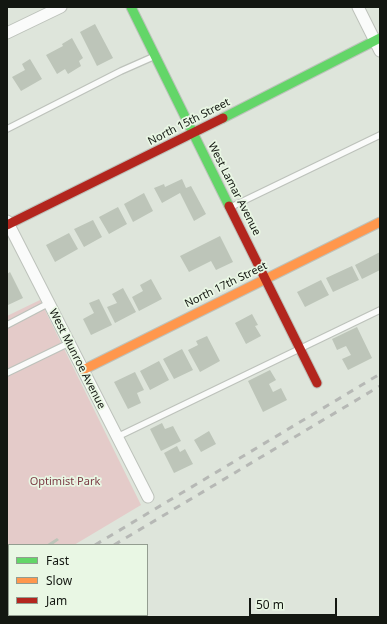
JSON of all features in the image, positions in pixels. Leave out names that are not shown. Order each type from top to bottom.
[{"type":"street","points":[[7,33],[61,7]]},
{"type":"street","name":"West Lamar Avenue","points":[[131,7],[317,383]]},
{"type":"street","points":[[358,7],[377,40],[380,51]]},
{"type":"street","name":"North 15th Street","points":[[8,223],[193,133],[377,40]]},
{"type":"street","name":"North 17th Street","points":[[83,370],[380,222]]},
{"type":"street","name":"West Munroe Avenue","points":[[8,223],[148,497]]},
{"type":"lane","points":[[7,129],[121,71],[155,56]]},
{"type":"lane","points":[[230,207],[380,135]]},
{"type":"lane","points":[[7,325],[49,303]]},
{"type":"lane","points":[[117,437],[380,310]]},
{"type":"lane","points":[[7,373],[69,343]]},
{"type":"green space","name":"Optimist Park","points":[[40,300],[141,505],[76,544],[8,544],[7,585],[7,316]]},
{"type":"building","points":[[95,24],[113,58],[97,66],[80,32]]},
{"type":"building","points":[[72,38],[83,58],[79,61],[81,66],[68,74],[65,69],[57,74],[46,55],[63,46],[62,44]]},
{"type":"building","points":[[30,59],[42,79],[21,91],[12,77],[25,70],[22,64]]},
{"type":"building","points":[[182,179],[186,188],[191,186],[206,214],[194,221],[180,193],[162,203],[154,188],[164,184],[165,187]]},
{"type":"building","points":[[144,193],[153,211],[133,222],[124,204]]},
{"type":"building","points":[[118,207],[127,224],[109,234],[99,217]]},
{"type":"building","points":[[93,220],[102,237],[84,247],[74,229]]},
{"type":"building","points":[[69,233],[78,249],[55,262],[46,245]]},
{"type":"building","points":[[220,236],[233,262],[216,270],[211,261],[189,272],[180,256]]},
{"type":"building","points":[[380,252],[380,270],[362,279],[355,265]]},
{"type":"building","points":[[352,266],[359,280],[333,292],[326,278]]},
{"type":"building","points":[[10,272],[23,298],[8,305],[7,274]]},
{"type":"building","points":[[151,279],[162,299],[139,311],[132,297],[143,291],[140,285]]},
{"type":"building","points":[[321,280],[329,295],[305,307],[297,292]]},
{"type":"building","points":[[123,288],[136,312],[115,323],[107,307],[117,303],[112,294]]},
{"type":"building","points":[[99,299],[112,325],[91,335],[83,319],[94,313],[89,303]]},
{"type":"building","points":[[252,314],[258,325],[255,326],[261,336],[246,344],[235,323]]},
{"type":"building","points":[[357,327],[372,358],[348,370],[342,359],[351,355],[346,346],[337,350],[332,339]]},
{"type":"building","points":[[207,336],[220,361],[200,372],[188,350],[198,345],[196,341]]},
{"type":"building","points":[[182,349],[193,370],[174,379],[163,359]]},
{"type":"building","points":[[159,361],[169,380],[150,390],[140,371]]},
{"type":"building","points":[[270,370],[276,380],[269,384],[273,392],[281,388],[287,400],[263,412],[248,381]]},
{"type":"building","points":[[135,372],[144,390],[137,393],[141,403],[128,409],[114,382]]},
{"type":"building","points":[[162,423],[165,429],[173,426],[181,441],[161,451],[150,429]]},
{"type":"building","points":[[209,431],[216,444],[201,452],[194,440]]},
{"type":"building","points":[[177,446],[180,452],[185,449],[193,464],[174,473],[164,453]]},
{"type":"building","points":[[57,538],[59,540],[53,544],[48,544]]},
{"type":"railway","points":[[97,544],[380,374]]},
{"type":"railway","points":[[116,544],[380,386]]},
{"type":"traffic: fast","points":[[131,7],[229,206]]},
{"type":"traffic: fast","points":[[223,118],[380,38]]},
{"type":"traffic: slow","points":[[83,370],[380,222]]},
{"type":"traffic: jam","points":[[7,225],[223,118]]},
{"type":"traffic: jam","points":[[229,206],[317,383]]}]
